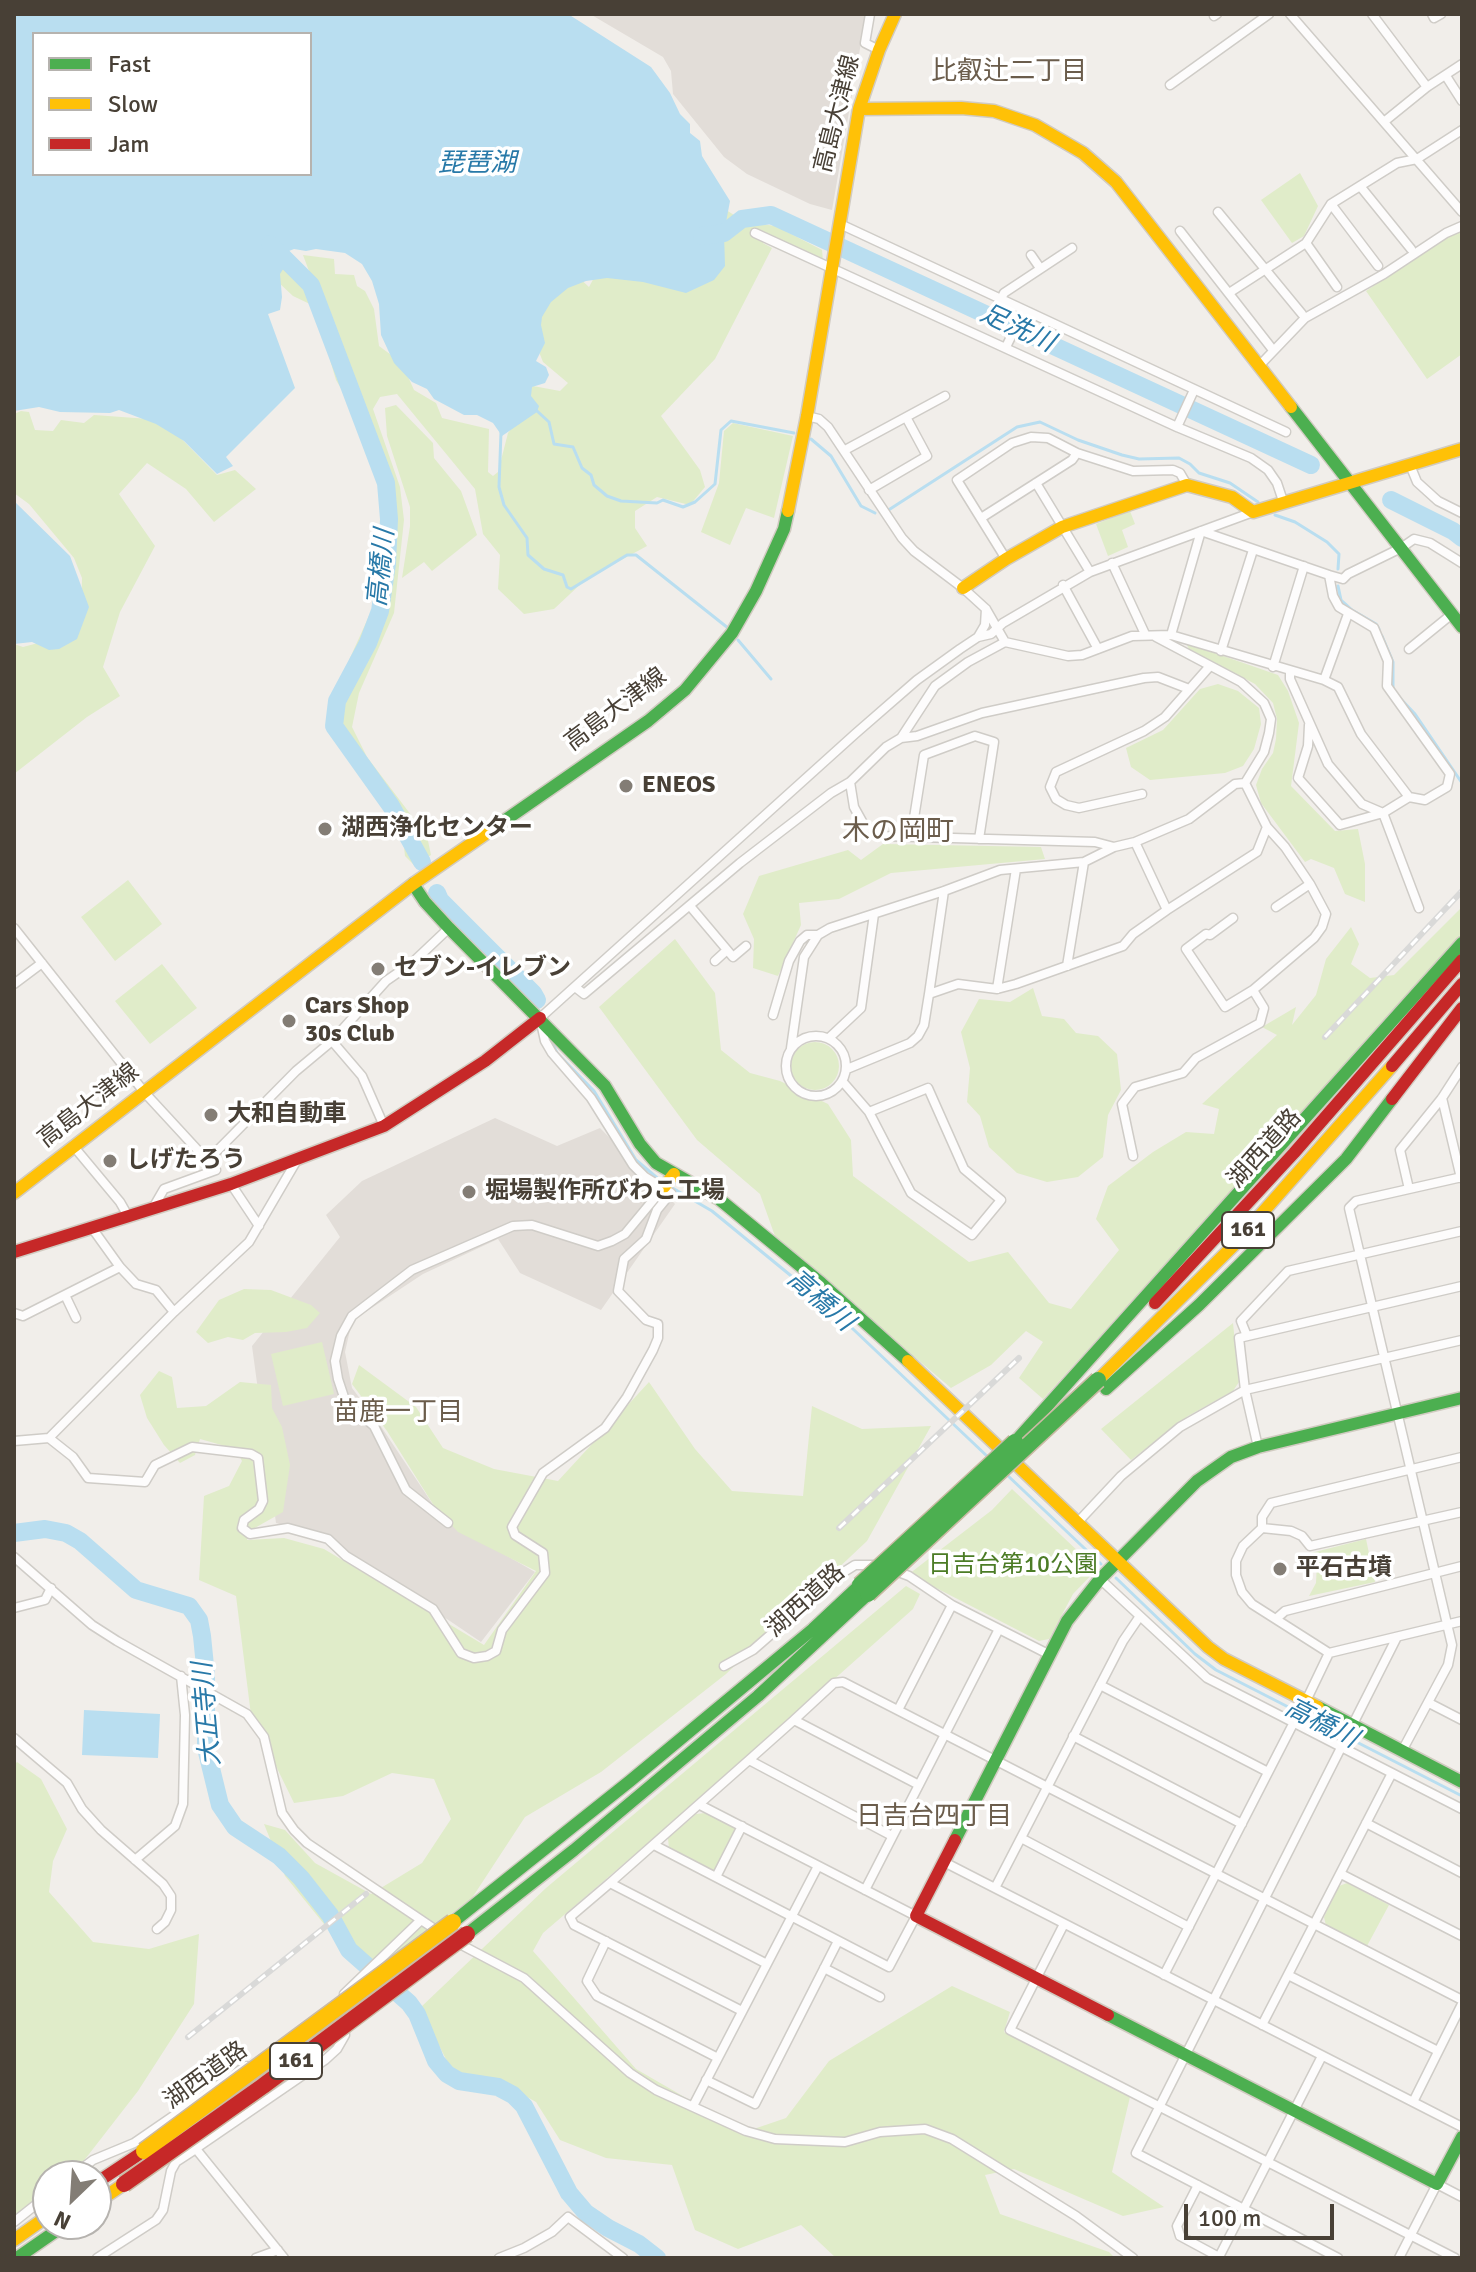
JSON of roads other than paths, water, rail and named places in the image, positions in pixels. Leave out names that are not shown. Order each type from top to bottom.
[{"type":"main road","name":"高島大津線","points":[[14,1193],[423,877],[648,721],[685,690],[722,646],[756,591],[784,529],[807,416],[859,109],[895,14]]},
{"type":"main road","points":[[859,109],[961,108],[994,111],[1035,125],[1083,153],[1116,182],[1457,621]]},
{"type":"main road","points":[[963,588],[1062,527],[1187,485],[1232,497],[1253,512],[1462,449]]},
{"type":"main road","points":[[423,877],[425,902],[605,1086],[667,1184],[719,1199],[821,1283],[899,1352],[1208,1647],[1224,1659],[1306,1701],[1348,1737],[1402,1751],[1462,1782]]},
{"type":"main road","points":[[1095,1376],[1462,943]]},
{"type":"main road","name":"湖西道路","points":[[112,2172],[453,1922],[864,1590],[980,1492],[1095,1376],[1233,1246],[1382,1065],[1462,960]]},
{"type":"main road","name":"湖西道路","points":[[1382,1065],[1462,984]]},
{"type":"main road","points":[[1095,1376],[1209,1295],[1346,1159],[1462,1008]]},
{"type":"main road","points":[[14,1252],[231,1184],[384,1126],[485,1061],[540,1018]]},
{"type":"main road","name":"湖西道路","points":[[112,2192],[263,2086],[574,1850],[735,1716],[1015,1442],[1095,1376]]},
{"type":"main road","points":[[1462,1398],[1258,1447],[1231,1457],[1212,1469],[1100,1579],[1067,1621],[916,1916],[1437,2184],[1462,2137]]},
{"type":"main road","points":[[14,2240],[32,2227]]},
{"type":"main road","points":[[17,2258],[43,2240]]},
{"type":"street","points":[[870,14],[865,43],[879,50]]},
{"type":"street","points":[[1170,85],[1269,14]]},
{"type":"street","points":[[1290,14],[1462,212]]},
{"type":"street","points":[[1372,14],[1427,87]]},
{"type":"street","points":[[1432,14],[1434,18],[1441,14]]},
{"type":"street","points":[[1385,121],[1462,64]]},
{"type":"street","points":[[1446,76],[1462,101]]},
{"type":"street","points":[[1229,293],[1306,243],[1331,204],[1397,163],[1417,159],[1462,130]]},
{"type":"street","points":[[1360,186],[1411,249]]},
{"type":"street","points":[[1331,204],[1378,266]]},
{"type":"street","points":[[1218,212],[1302,314]]},
{"type":"street","points":[[1259,366],[1305,318],[1462,226]]},
{"type":"street","points":[[839,227],[1001,299],[1193,392],[1286,432]]},
{"type":"street","points":[[1180,231],[1273,350]]},
{"type":"street","points":[[755,233],[1251,458],[1268,470],[1277,483],[1284,504]]},
{"type":"street","points":[[1306,243],[1337,287]]},
{"type":"street","points":[[1001,299],[1004,293],[1072,248]]},
{"type":"street","points":[[1031,255],[1040,268]]},
{"type":"street","points":[[1007,346],[1023,311]]},
{"type":"street","points":[[1179,424],[1193,392]]},
{"type":"street","points":[[845,450],[945,396]]},
{"type":"street","points":[[807,416],[819,419],[828,427],[902,538],[986,609],[1005,642],[1068,656],[1145,634],[1241,682],[1264,703],[1271,719],[1264,752],[1245,783]]},
{"type":"street","points":[[869,490],[927,456],[906,417]]},
{"type":"street","points":[[1006,559],[957,480],[1012,443],[1031,437],[1048,438],[1077,453],[1133,471],[1173,470],[1180,473],[1187,485]]},
{"type":"street","points":[[981,518],[1072,460],[1077,453]]},
{"type":"street","points":[[1410,465],[1417,482],[1438,501],[1462,513]]},
{"type":"street","points":[[1036,483],[1090,572]]},
{"type":"street","points":[[540,1018],[917,680],[978,637],[996,630],[1063,585],[1112,563],[1253,512]]},
{"type":"street","points":[[1201,531],[1343,579],[1414,539],[1430,543],[1462,563]]},
{"type":"street","points":[[1171,635],[1201,531]]},
{"type":"street","points":[[1221,651],[1253,550]]},
{"type":"street","points":[[1112,563],[1145,634]]},
{"type":"street","points":[[1273,667],[1304,566]]},
{"type":"street","points":[[1156,637],[1171,635],[1324,680],[1338,687],[1361,734],[1409,797],[1425,800],[1447,787],[1450,774],[1387,686],[1388,661],[1374,628],[1339,607],[1333,596],[1329,575]]},
{"type":"street","points":[[1063,585],[1098,649]]},
{"type":"street","points":[[978,637],[985,625],[986,609]]},
{"type":"street","points":[[1324,680],[1348,614]]},
{"type":"street","points":[[1409,649],[1457,621]]},
{"type":"street","points":[[901,738],[935,686],[968,662],[1005,642]]},
{"type":"street","points":[[1142,794],[1079,808],[1056,799],[1050,787],[1056,772],[1144,731],[1165,717],[1210,666]]},
{"type":"street","points":[[1290,671],[1290,679],[1328,764],[1362,804],[1383,813],[1419,908]]},
{"type":"street","points":[[575,987],[584,994],[740,863],[831,793],[850,782],[886,747],[901,738],[917,736],[982,713],[1144,678],[1158,677],[1189,689]]},
{"type":"street","points":[[1309,723],[1308,746],[1298,778],[1340,825],[1383,813],[1409,797]]},
{"type":"street","points":[[911,837],[924,755],[975,736],[994,742],[979,839]]},
{"type":"street","points":[[850,782],[854,807],[864,825],[882,836],[1095,842],[1114,847]]},
{"type":"street","points":[[1233,918],[1186,949],[1225,1007],[1253,990],[1314,938],[1326,914],[1285,847],[1267,827],[1245,783]]},
{"type":"street","points":[[791,1048],[801,1039],[815,1035],[829,1038],[843,1051],[847,1069],[843,1082],[834,1091],[811,1097],[790,1084],[785,1072],[804,957],[818,935],[830,928],[1000,870],[1084,862],[1114,847],[1135,842],[1189,819],[1235,784],[1245,783]]},
{"type":"street","points":[[929,994],[958,984],[997,989],[1123,946],[1133,934],[1167,910],[1257,852],[1267,827]]},
{"type":"street","points":[[1135,842],[1167,910]]},
{"type":"street","points":[[1067,966],[1084,862]]},
{"type":"street","points":[[997,989],[1016,869]]},
{"type":"street","points":[[1276,907],[1310,884]]},
{"type":"street","points":[[847,1069],[910,1043],[924,1025],[944,891]]},
{"type":"street","points":[[690,906],[733,957],[746,946]]},
{"type":"street","points":[[829,1038],[861,1008],[874,914]]},
{"type":"street","points":[[14,928],[145,1093],[216,1170],[164,1189],[153,1208]]},
{"type":"street","points":[[208,1160],[296,1071],[332,1041],[386,981],[412,963],[449,928]]},
{"type":"street","points":[[773,1015],[789,961],[800,941],[807,935],[818,935]]},
{"type":"street","points":[[715,961],[727,950]]},
{"type":"street","points":[[14,984],[42,963]]},
{"type":"street","points":[[1133,1156],[1122,1104],[1135,1087],[1183,1073],[1196,1058],[1260,1023],[1264,1008],[1253,990]]},
{"type":"street","points":[[332,1041],[362,1076],[384,1126]]},
{"type":"street","points":[[1409,1189],[1400,1150],[1442,1098],[1462,1067]]},
{"type":"street","points":[[843,1082],[869,1112],[911,1193],[972,1235],[1001,1200],[964,1169],[928,1088],[869,1112]]},
{"type":"street","points":[[1402,1751],[1452,1654],[1436,1572],[1349,1208],[1356,1201],[1461,1178],[1442,1098]]},
{"type":"street","points":[[75,1148],[128,1216]]},
{"type":"street","points":[[14,1441],[49,1438],[174,1312],[249,1242],[297,1160]]},
{"type":"street","points":[[231,1184],[259,1226]]},
{"type":"street","points":[[49,1438],[73,1457],[88,1478],[145,1482],[155,1465],[192,1447],[251,1454],[258,1458],[263,1501],[259,1509],[244,1520],[242,1528],[250,1534],[288,1528],[328,1539],[346,1556],[433,1609],[461,1653],[474,1658],[487,1656],[496,1651],[502,1630],[545,1573],[543,1553],[515,1535],[512,1527],[543,1473],[605,1428],[627,1397],[658,1338],[658,1324],[646,1320],[618,1291],[624,1259],[646,1239],[657,1210],[671,1193],[667,1184],[625,1234],[612,1241],[598,1246],[532,1225],[513,1226],[412,1270],[352,1316],[341,1336],[335,1361],[344,1397],[374,1426],[406,1490],[448,1523]]},
{"type":"street","points":[[92,1228],[136,1284],[156,1290],[174,1312]]},
{"type":"street","points":[[1247,1336],[1241,1321],[1288,1271],[1462,1231]]},
{"type":"street","points":[[14,1313],[23,1316],[120,1267]]},
{"type":"street","points":[[1258,1447],[1245,1390],[1239,1338],[1462,1286]]},
{"type":"street","points":[[65,1295],[76,1318]]},
{"type":"street","points":[[1077,1523],[1121,1476],[1170,1435],[1207,1410],[1245,1390],[1462,1340]]},
{"type":"street","points":[[1462,1457],[1271,1503],[1262,1517],[1262,1528],[1243,1546],[1236,1561],[1236,1575],[1242,1592],[1252,1604],[1329,1653],[1462,1621]]},
{"type":"street","points":[[1262,1528],[1291,1531],[1302,1536],[1310,1546],[1462,1512]]},
{"type":"street","points":[[14,1557],[92,1625],[255,1721],[264,1737],[282,1813],[307,1843],[471,1952],[524,1978],[630,2073],[656,2090],[746,2131],[775,2139],[845,2142],[880,2132],[925,2129],[952,2139],[1076,2216],[1133,2258]]},
{"type":"street","points":[[724,1666],[753,1650],[839,1575],[855,1565],[877,1564],[909,1576],[952,1605],[1050,1655]]},
{"type":"street","points":[[1277,1618],[1285,1611],[1462,1566]]},
{"type":"street","points":[[1100,1579],[1207,1678],[1293,1724],[1348,1737],[1392,1773],[1462,1809]]},
{"type":"street","points":[[14,1608],[45,1600],[51,1588]]},
{"type":"street","points":[[898,1710],[952,1605]]},
{"type":"street","points":[[995,1888],[1123,1641],[1140,1616]]},
{"type":"street","points":[[865,1890],[999,1629]]},
{"type":"street","points":[[1338,2258],[1136,2153],[1397,1637]]},
{"type":"street","points":[[1306,1701],[1329,1653]]},
{"type":"street","points":[[135,1860],[175,1826],[183,1804],[185,1715],[181,1676]]},
{"type":"street","points":[[742,2011],[574,1925],[570,1917],[700,1805],[834,1683],[843,1682],[1462,2002],[1413,2102]]},
{"type":"street","points":[[1100,1685],[1268,1772]]},
{"type":"street","points":[[1429,1703],[1462,1720]]},
{"type":"street","points":[[794,1720],[919,1785]]},
{"type":"street","points":[[1164,1975],[1293,1724]]},
{"type":"street","points":[[1073,1736],[1242,1824]]},
{"type":"street","points":[[14,1738],[67,1783],[82,1809],[163,1884],[171,1896],[171,1910],[157,1929]]},
{"type":"street","points":[[749,1760],[892,1836]]},
{"type":"street","points":[[1262,2025],[1392,1773]]},
{"type":"street","points":[[654,1845],[889,1967],[916,1916],[700,1805]]},
{"type":"street","points":[[1366,1823],[1462,1873]]},
{"type":"street","points":[[716,1877],[742,1826]]},
{"type":"street","points":[[1021,1838],[1189,1927]]},
{"type":"street","points":[[944,1862],[1462,2127]]},
{"type":"street","points":[[693,2106],[818,1866]]},
{"type":"street","points":[[1341,1874],[1462,1936]]},
{"type":"street","points":[[610,1883],[767,1964]]},
{"type":"street","points":[[93,2160],[134,2143],[339,2000],[421,1920]]},
{"type":"street","points":[[1064,1924],[1010,2030],[1455,2258]]},
{"type":"street","points":[[606,1941],[587,1981],[597,1996],[718,2058]]},
{"type":"street","points":[[706,2080],[755,2104],[838,1941]]},
{"type":"street","points":[[824,1968],[880,1997]]},
{"type":"street","points":[[1288,1975],[1438,2051]]},
{"type":"street","points":[[97,2258],[156,2220],[163,2210],[171,2171],[176,2162],[337,2049],[345,2035],[339,2000]]},
{"type":"street","points":[[1198,2185],[1177,2226],[1180,2236],[1219,2258],[1322,2056]]},
{"type":"street","points":[[174,2116],[281,2254],[256,2258]]},
{"type":"street","points":[[1399,2258],[1437,2184],[1462,2197]]},
{"type":"street","points":[[14,2222],[32,2208]]},
{"type":"street","points":[[499,2258],[552,2232],[568,2217],[623,2258]]},
{"type":"water","name":"琵琶湖","points":[[14,14],[568,14],[651,67],[670,93],[680,114],[690,124],[690,133],[700,141],[702,156],[730,201],[724,233],[725,266],[714,280],[686,293],[643,282],[607,278],[568,288],[551,302],[542,317],[545,343],[536,361],[546,367],[549,375],[545,383],[532,387],[531,396],[539,406],[537,412],[502,436],[493,423],[477,415],[464,415],[434,399],[427,389],[412,382],[394,363],[381,335],[379,304],[372,281],[362,264],[345,253],[316,249],[289,251],[290,258],[280,274],[280,310],[268,314],[295,388],[226,457],[233,466],[217,474],[184,441],[156,424],[119,410],[110,413],[60,412],[39,407],[14,411]]},
{"type":"water","points":[[14,501],[70,556],[89,607],[77,639],[59,649],[49,650],[32,642],[14,644]]},
{"type":"water","points":[[84,1710],[160,1714],[158,1758],[82,1755]]},
{"type":"waterway","name":"足洗川","points":[[702,236],[724,233],[742,219],[771,215],[1311,465]]},
{"type":"waterway","name":"高橋川","points":[[270,244],[311,285],[386,483],[389,519],[387,564],[380,611],[368,643],[337,701],[334,726],[391,806],[422,862]]},
{"type":"waterway","points":[[537,411],[549,422],[554,444],[573,447],[582,468],[607,496],[621,501],[657,503],[663,500],[683,507],[695,502],[715,484],[721,430],[731,421],[794,433]]},
{"type":"waterway","points":[[887,511],[1017,427],[1040,422],[1078,440],[1122,455],[1139,459],[1179,458],[1199,473],[1230,483],[1258,502]]},
{"type":"waterway","points":[[501,432],[499,487],[504,505],[527,538],[528,555],[544,569],[563,575],[567,587],[571,589],[627,555],[636,555],[728,628]]},
{"type":"waterway","points":[[811,439],[831,456],[861,506],[875,513]]},
{"type":"waterway","name":"足洗川","points":[[1391,500],[1462,538]]},
{"type":"waterway","points":[[1275,515],[1295,522],[1327,542],[1339,554],[1338,569]]},
{"type":"waterway","points":[[1338,586],[1341,600],[1379,629]]},
{"type":"waterway","points":[[1382,636],[1393,662],[1393,690]]},
{"type":"waterway","points":[[738,640],[771,679]]},
{"type":"waterway","points":[[1398,696],[1415,714],[1462,783]]},
{"type":"waterway","name":"高橋川","points":[[437,893],[440,900],[537,1000]]},
{"type":"waterway","name":"高橋川","points":[[550,1038],[557,1053],[594,1091],[636,1160],[662,1182]]},
{"type":"waterway","name":"高橋川","points":[[669,1186],[712,1211],[834,1311],[988,1457]]},
{"type":"waterway","name":"高橋川","points":[[1005,1473],[1101,1564]]},
{"type":"waterway","name":"大正寺川","points":[[14,1533],[45,1529],[66,1533],[80,1541],[136,1590],[189,1606],[199,1620],[202,1636],[206,1676],[206,1748],[220,1805],[235,1827],[279,1856],[301,1878],[330,1915],[349,1950],[409,2003],[417,2014],[436,2061],[447,2074],[459,2081],[498,2087],[513,2095],[524,2106],[569,2193],[586,2213],[657,2258]]},
{"type":"waterway","name":"高橋川","points":[[1116,1578],[1195,1654],[1216,1670],[1462,1796]]},
{"type":"railway","points":[[1325,1037],[1462,891]]},
{"type":"railway","points":[[839,1528],[1019,1358]]},
{"type":"railway","points":[[188,2037],[366,1894]]},
{"type":"place","name":"ENEOS","points":[[626,786]]},
{"type":"place","name":"湖西浄化センター","points":[[325,829]]},
{"type":"place","name":"セブン-イレブン","points":[[378,969]]},
{"type":"place","name":"Cars Shop 30s Club","points":[[289,1021]]},
{"type":"place","name":"大和自動車","points":[[211,1115]]},
{"type":"place","name":"しげたろう","points":[[110,1161]]},
{"type":"place","name":"堀場製作所びわこ工場","points":[[469,1192]]},
{"type":"place","name":"平石古墳","points":[[1280,1569]]},
{"type":"district","name":"比叡辻二丁目","points":[[1009,72]]},
{"type":"district","name":"木の岡町","points":[[898,833]]},
{"type":"district","name":"苗鹿一丁目","points":[[398,1413]]},
{"type":"district","name":"日吉台四丁目","points":[[934,1817]]},
{"type":"park label","name":"日吉台第10公園","points":[[1013,1566]]}]
